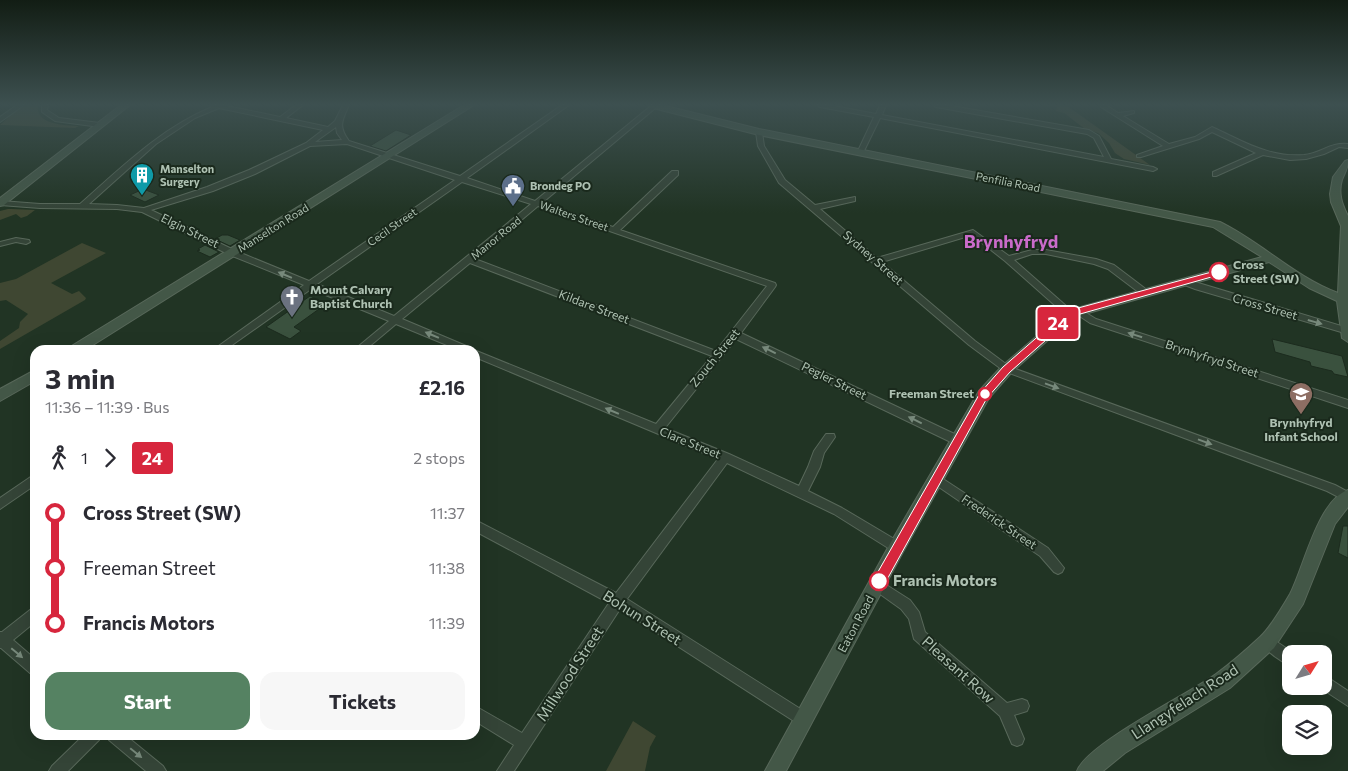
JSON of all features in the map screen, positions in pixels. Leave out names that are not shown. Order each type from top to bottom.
[{"type":"main road","points":[[1346,301],[1346,224],[1334,196],[1338,175],[1348,163]]},
{"type":"street","points":[[0,203],[80,141]]},
{"type":"street","points":[[81,207],[157,141]]},
{"type":"street","points":[[144,210],[210,189],[252,172],[312,141]]},
{"type":"street","name":"Manselton Road","points":[[83,345],[412,141]]},
{"type":"street","name":"Cecil Street","points":[[225,345],[514,141]]},
{"type":"street","name":"Manor Road","points":[[365,345],[538,204],[612,141]]},
{"type":"street","name":"Sydney Street","points":[[760,141],[761,146],[782,181],[972,343],[1007,369]]},
{"type":"street","name":"Penfilia Road","points":[[802,141],[1216,224],[1230,230],[1316,287],[1346,301]]},
{"type":"street","points":[[860,153],[866,141]]},
{"type":"street","points":[[1011,141],[1153,169]]},
{"type":"street","points":[[1099,141],[1108,159]]},
{"type":"street","points":[[1159,141],[1169,147]]},
{"type":"street","points":[[1140,156],[1188,141]]},
{"type":"street","points":[[1237,141],[1262,153],[1301,158],[1311,157],[1332,150],[1338,145],[1348,146]]},
{"type":"street","name":"Walters Street","points":[[308,144],[347,142],[538,204],[772,284]]},
{"type":"street","points":[[1216,174],[1262,153]]},
{"type":"street","points":[[615,230],[675,173]]},
{"type":"street","points":[[814,208],[852,199]]},
{"type":"street","name":"Elgin Street","points":[[0,203],[40,206],[116,207],[144,210],[233,252],[395,320]]},
{"type":"street","name":"Brynhyfryd Street","points":[[876,261],[973,232],[1074,312],[1093,321],[1348,404]]},
{"type":"street","points":[[0,244],[16,240],[26,242]]},
{"type":"street","points":[[1008,259],[1032,252],[1046,252],[1096,262],[1111,267],[1144,292]]},
{"type":"street","name":"Eaton Road","points":[[775,771],[805,720],[897,547],[984,395],[1007,369],[1074,312],[1270,258]]},
{"type":"street","name":"Kildare Street","points":[[470,260],[718,355]]},
{"type":"street","name":"Cross Street","points":[[1185,282],[1347,334]]},
{"type":"street","name":"Zouch Street","points":[[657,430],[735,334],[772,284]]},
{"type":"street","points":[[1346,301],[1347,334]]},
{"type":"street","points":[[395,320],[456,345]]},
{"type":"street","name":"Pegler Street","points":[[735,334],[959,441]]},
{"type":"street","name":"Clare Street","points":[[480,355],[725,457],[838,511],[897,547]]},
{"type":"street","points":[[1007,369],[1331,488],[1348,496]]},
{"type":"street","points":[[0,396],[30,378]]},
{"type":"street","points":[[801,493],[819,452],[830,437]]},
{"type":"street","name":"Millwood Street","points":[[505,771],[618,601],[725,457]]},
{"type":"street","name":"Frederick Street","points":[[937,480],[1044,552],[1058,568]]},
{"type":"street","points":[[0,504],[30,483]]},
{"type":"street","name":"Llangyfelach Road","points":[[1087,771],[1118,746],[1223,681],[1268,642],[1297,598],[1328,520],[1348,496]]},
{"type":"street","name":"Bohun Street","points":[[480,528],[618,601],[805,720]]},
{"type":"street","name":"Pleasant Row","points":[[877,585],[904,601],[912,610],[917,621],[919,635],[1005,711],[1017,739]]},
{"type":"street","points":[[30,618],[1,640],[30,664]]},
{"type":"street","points":[[1268,642],[1282,652]]},
{"type":"street","points":[[1332,688],[1348,699]]},
{"type":"street","name":"Pleasant Row","points":[[1005,711],[1022,706]]},
{"type":"street","points":[[480,716],[524,743]]},
{"type":"street","points":[[57,771],[89,740]]},
{"type":"street","points":[[120,740],[158,771]]},
{"type":"green space","points":[[1107,141],[1116,141],[1150,165],[1124,159],[1115,153]]},
{"type":"green space","points":[[8,209],[35,210],[21,218],[16,214],[0,220],[0,211]]},
{"type":"green space","points":[[82,243],[106,253],[51,283],[72,294],[79,291],[86,298],[85,300],[0,349],[0,341],[19,328],[20,322],[28,314],[6,300],[0,301],[0,283],[16,279]]},
{"type":"green space","points":[[633,721],[656,736],[650,747],[645,771],[606,771]]},
{"type":"building","points":[[378,141],[402,141],[386,151],[370,146]]},
{"type":"building","name":"Manselton Surgery","points":[[143,189],[159,195],[145,202],[130,195]]},
{"type":"building","points":[[222,235],[228,235],[240,240],[230,246],[215,239]]},
{"type":"building","points":[[205,245],[219,252],[210,257],[197,251]]},
{"type":"building","name":"Mount Calvary Baptist Church","points":[[310,296],[326,304],[294,327],[301,331],[290,339],[266,327]]},
{"type":"building","points":[[1272,339],[1342,356],[1348,377],[1311,366],[1310,362],[1275,352]]},
{"type":"building","points":[[1343,526],[1348,526],[1348,558],[1338,553]]},
{"type":"bus line","name":"24","points":[[879,581],[984,395],[1007,369],[1062,319],[1070,314],[1219,272]]},
{"type":"place","name":"Manselton Surgery","points":[[142,196]]},
{"type":"place","name":"Brondeg PO","points":[[513,207]]},
{"type":"place","name":"Cross Street (SW)","points":[[1219,272]]},
{"type":"place","name":"Mount Calvary Baptist Church","points":[[292,318]]},
{"type":"place","name":"Freeman Street","points":[[985,394]]},
{"type":"place","name":"Brynhyfryd Infant School","points":[[1301,415]]},
{"type":"place","name":"Francis Motors","points":[[879,581]]},
{"type":"district","name":"Brynhyfryd","points":[[1011,242]]}]
